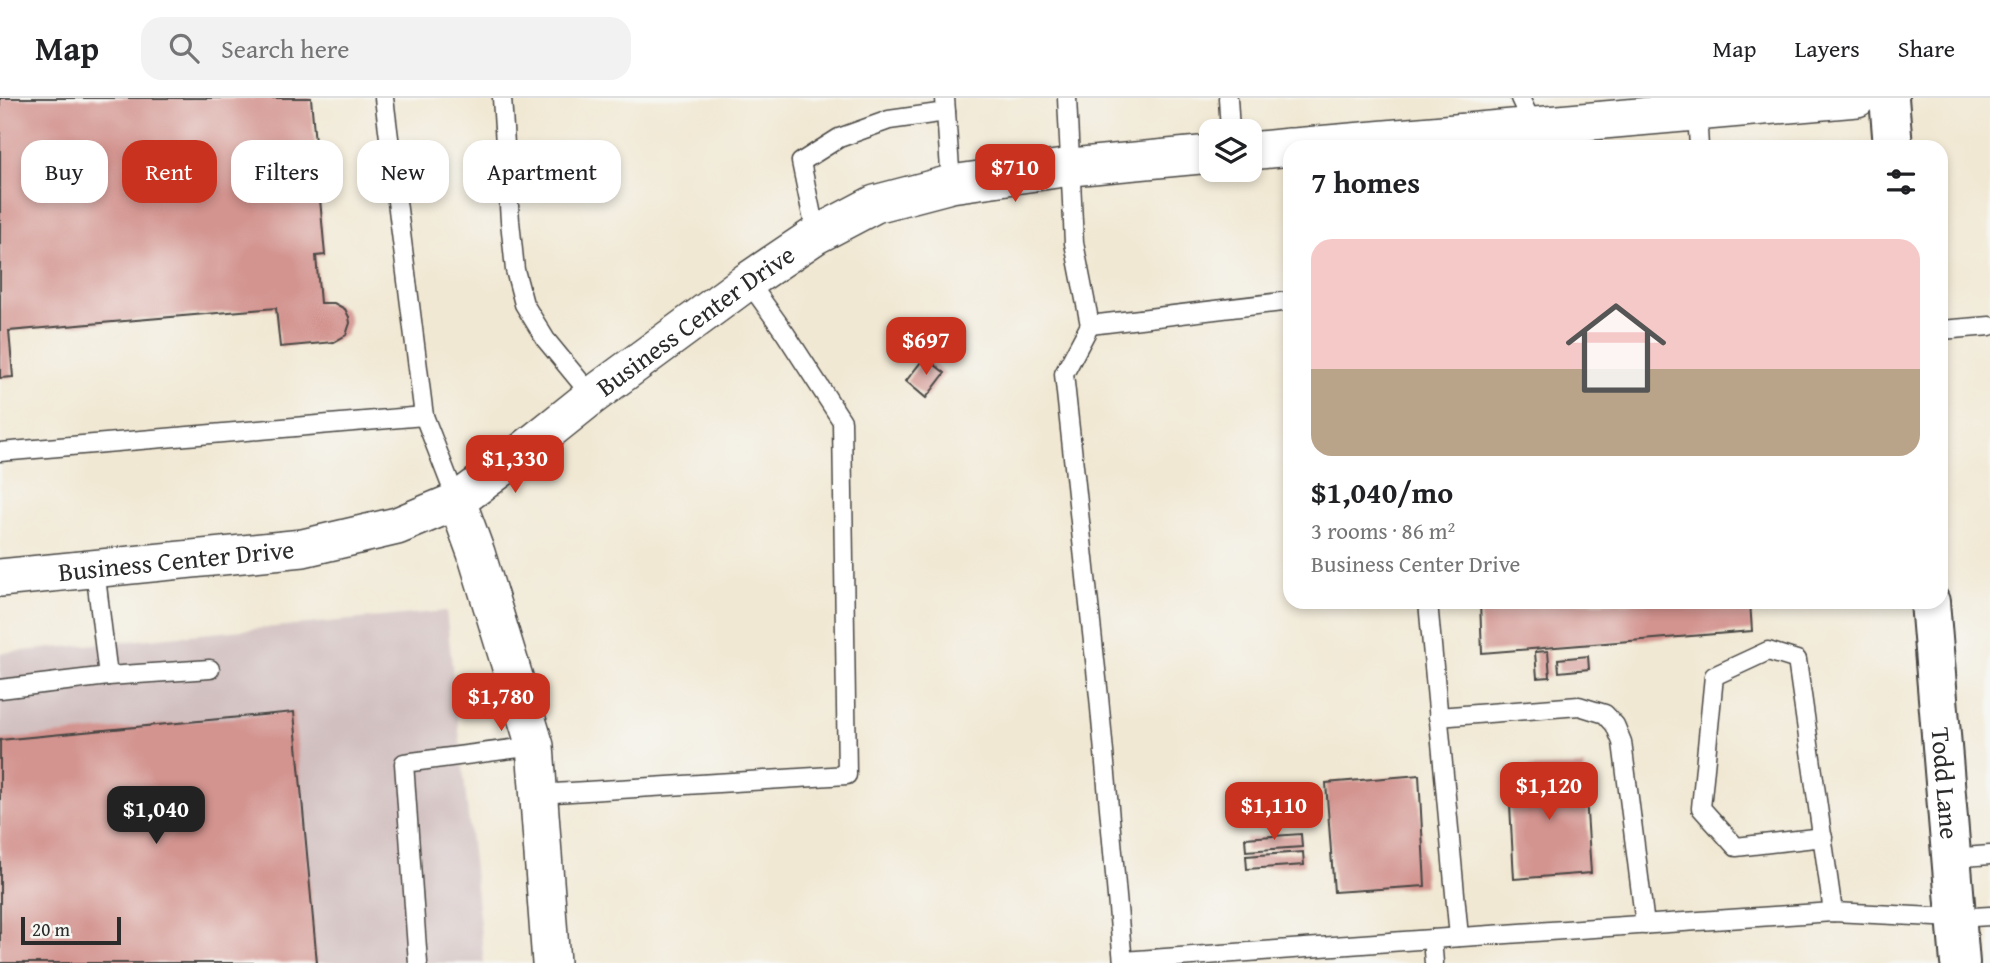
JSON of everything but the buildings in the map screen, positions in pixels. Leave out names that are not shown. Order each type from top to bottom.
[{"type":"street","points":[[1363,140],[1516,125],[1698,129],[1857,98]]},
{"type":"street","points":[[1889,98],[1892,140]]},
{"type":"street","points":[[1262,150],[1283,148]]},
{"type":"street","name":"Business Center Drive","points":[[0,578],[303,548],[397,526],[457,501],[592,396],[748,281],[816,235],[875,204],[951,184],[1071,167],[1199,155]]},
{"type":"street","points":[[457,501],[476,553],[535,746],[551,963]]},
{"type":"street","name":"Todd Lane","points":[[1931,609],[1951,858],[1973,917],[1960,963]]},
{"type":"lane","points":[[384,98],[424,416],[457,501]]},
{"type":"lane","points":[[502,98],[515,270],[524,304],[546,340],[592,396]]},
{"type":"lane","points":[[1067,98],[1074,243],[1090,325],[1064,374],[1099,697],[1123,962],[1833,912],[1973,917]]},
{"type":"lane","points":[[1228,98],[1229,119]]},
{"type":"lane","points":[[816,235],[801,162],[839,138],[889,120],[946,105],[951,184]]},
{"type":"lane","points":[[538,794],[848,775],[842,421],[748,281]]},
{"type":"lane","points":[[1090,325],[1283,302]]},
{"type":"lane","points":[[1948,329],[1990,326]]},
{"type":"lane","points":[[0,452],[424,416]]},
{"type":"lane","points":[[95,569],[108,676]]},
{"type":"lane","points":[[1429,609],[1459,937]]},
{"type":"lane","points":[[1823,837],[1736,847],[1701,808],[1714,676],[1768,651],[1797,660],[1823,837],[1833,912]]},
{"type":"lane","points":[[0,689],[108,676],[210,669]]},
{"type":"lane","points":[[1438,716],[1579,706],[1605,714],[1615,725],[1622,741],[1645,925]]},
{"type":"lane","points":[[418,963],[404,763],[535,746]]},
{"type":"lane","points":[[1951,858],[1990,855]]},
{"type":"lane","points":[[1432,939],[1434,963]]},
{"type":"shaded area","points":[[446,611],[484,963],[0,963],[0,653]]}]
